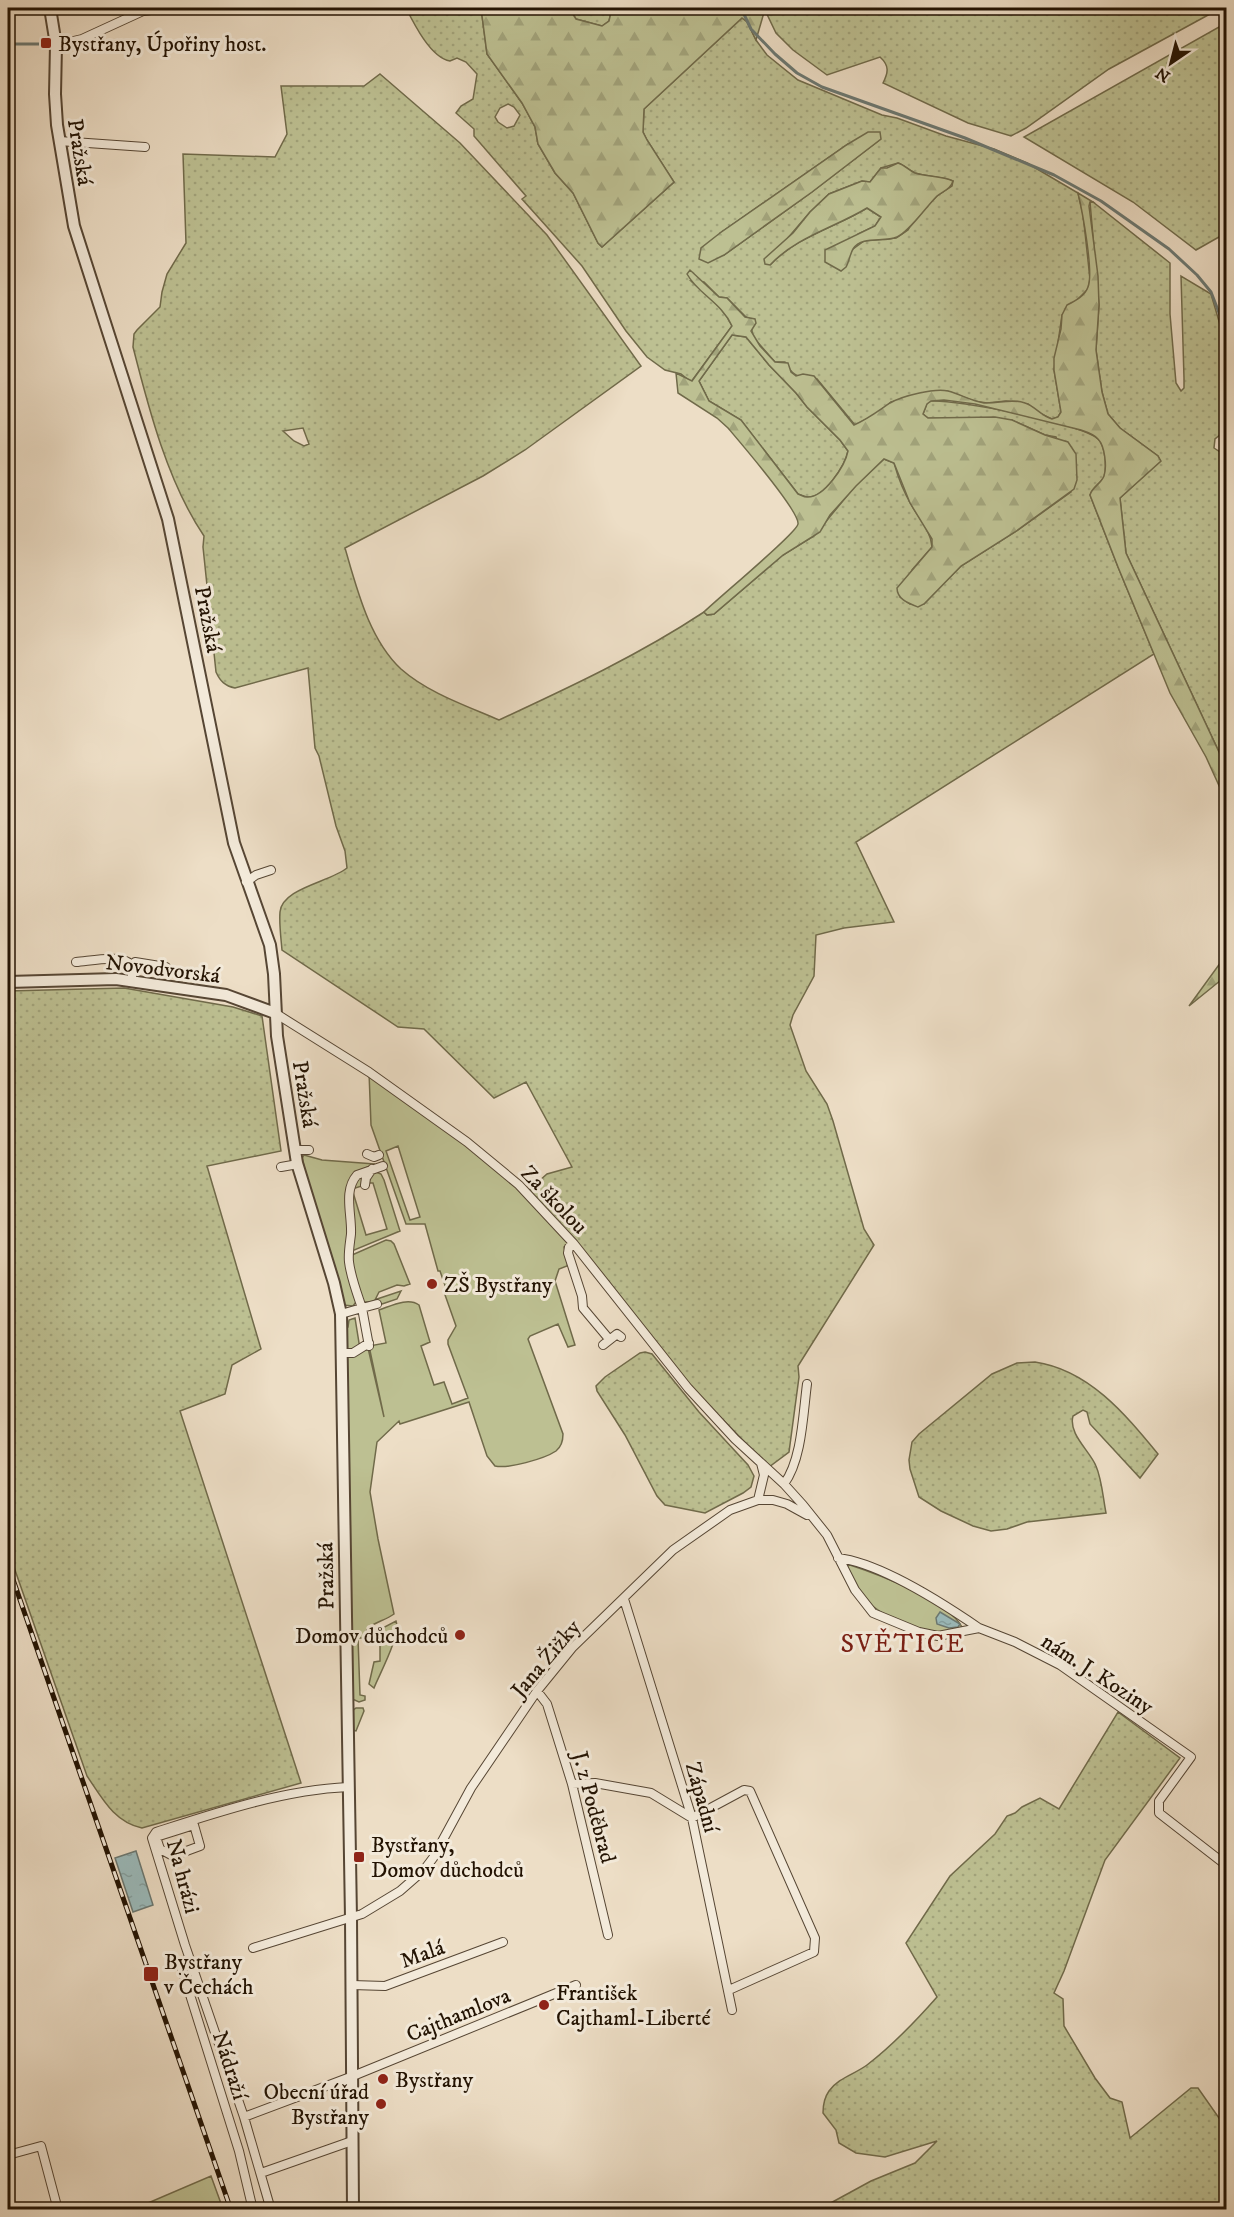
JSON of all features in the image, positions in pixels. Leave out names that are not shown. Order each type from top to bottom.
[{"type":"street","name":"Pražská","points":[[50,8],[56,45],[55,94],[59,141],[72,216],[168,519],[234,843],[270,945],[274,974],[275,1013],[295,1150],[334,1283],[340,1314],[352,1985],[353,2210]]},
{"type":"street","points":[[56,45],[82,39],[143,11],[167,8]]},
{"type":"street","points":[[59,141],[145,147]]},
{"type":"street","points":[[246,882],[271,870]]},
{"type":"street","points":[[76,962],[127,960],[132,966],[132,981]]},
{"type":"street","points":[[132,966],[138,962],[166,967]]},
{"type":"street","name":"Novodvorská","points":[[8,982],[116,979],[226,995],[275,1013]]},
{"type":"street","name":"Za školou","points":[[275,1013],[369,1072],[467,1142],[519,1185],[574,1244],[688,1388],[735,1439],[784,1484],[817,1522]]},
{"type":"street","points":[[295,1150],[309,1150]]},
{"type":"street","points":[[367,1154],[376,1158],[379,1155]]},
{"type":"street","points":[[281,1167],[298,1164]]},
{"type":"street","points":[[342,1353],[353,1353],[369,1344],[349,1261],[350,1189],[357,1175],[383,1166]]},
{"type":"street","points":[[365,1185],[366,1178],[372,1169]]},
{"type":"street","points":[[574,1244],[569,1248],[568,1253],[582,1296],[583,1308],[606,1342],[617,1334],[621,1337]]},
{"type":"street","points":[[340,1314],[377,1304]]},
{"type":"street","points":[[784,1484],[791,1476],[797,1452],[807,1383]]},
{"type":"street","points":[[758,1500],[764,1475],[761,1463]]},
{"type":"street","name":"Jana Žižky","points":[[253,1948],[351,1918],[375,1908],[412,1882],[433,1858],[471,1788],[537,1691],[572,1648],[673,1550],[730,1510],[758,1500],[773,1500],[787,1504],[817,1522]]},
{"type":"street","points":[[817,1522],[827,1535],[855,1590],[866,1606],[884,1619],[919,1632],[938,1636],[979,1628]]},
{"type":"street","name":"nám. J. Koziny","points":[[838,1558],[878,1570],[919,1590],[979,1628],[1052,1659],[1191,1757],[1157,1805],[1159,1812],[1227,1865]]},
{"type":"street","name":"Západní","points":[[624,1599],[692,1818],[732,2010]]},
{"type":"street","name":"J. z Poděbrad","points":[[537,1691],[547,1704],[572,1784],[608,1935]]},
{"type":"street","points":[[572,1784],[595,1783],[651,1793],[692,1818],[744,1790],[750,1791],[815,1938],[814,1952],[729,1990]]},
{"type":"street","name":"Na hrázi","points":[[271,2210],[244,2117],[185,1945],[152,1838],[156,1832],[224,1810],[295,1794],[348,1787]]},
{"type":"street","points":[[194,1825],[200,1846],[172,1856],[155,1844],[156,1837],[194,1825]]},
{"type":"street","name":"Malá","points":[[352,1985],[385,1986],[503,1942]]},
{"type":"street","name":"Nádraží","points":[[181,1966],[239,2151],[254,2210]]},
{"type":"street","name":"Cajthamlova","points":[[352,2076],[576,1985]]},
{"type":"street","points":[[244,2117],[352,2076]]},
{"type":"street","points":[[261,2173],[352,2141]]},
{"type":"street","points":[[8,2155],[41,2146],[58,2210]]},
{"type":"green space","points":[[406,8],[481,8],[487,54],[522,103],[535,127],[538,144],[555,173],[573,193],[602,247],[674,182],[643,132],[644,109],[742,18],[747,21],[756,40],[767,55],[798,80],[882,115],[994,149],[1027,163],[1078,193],[1083,214],[1090,279],[1088,289],[1062,315],[1054,370],[1061,412],[1058,417],[1052,419],[1039,413],[1028,404],[974,401],[947,391],[891,402],[873,416],[855,425],[817,379],[798,376],[785,362],[775,362],[753,337],[750,319],[727,298],[719,297],[704,282],[691,281],[719,308],[732,326],[691,382],[681,374],[665,370],[647,357],[626,331],[582,266],[522,199],[526,196],[474,136],[474,129],[456,113],[461,106],[473,99],[477,74],[466,62],[457,58],[450,61],[436,54],[418,31]],"holes":[[[508,104],[514,107],[520,115],[514,126],[507,128],[495,117],[500,108]],[[881,139],[724,255],[720,233],[848,144]],[[898,163],[915,173],[953,181],[952,186],[938,195],[913,221],[908,230],[896,238],[864,241],[853,249],[858,234],[875,226],[881,217],[867,208],[792,247],[770,265],[787,239],[829,194],[862,181],[870,182],[881,168]]]},
{"type":"green space","points":[[481,8],[569,8],[576,19],[602,26],[609,21],[612,8],[765,9],[756,40],[747,22],[742,18],[644,109],[643,132],[674,182],[602,247],[573,193],[555,173],[538,144],[535,127],[522,103],[487,54]]},
{"type":"green space","points":[[569,8],[612,8],[609,21],[602,26],[576,19]]},
{"type":"green space","points":[[764,8],[1221,8],[1109,69],[1026,128],[1011,136],[968,123],[883,83],[887,70],[880,57],[827,75],[793,50],[776,33]]},
{"type":"green space","points":[[1226,23],[1226,233],[1196,250],[1133,202],[1024,137]]},
{"type":"green space","points":[[380,74],[460,143],[547,235],[641,366],[525,450],[483,476],[345,548],[366,613],[380,643],[390,657],[412,678],[448,698],[499,720],[578,683],[704,612],[707,615],[714,614],[783,555],[814,536],[856,485],[884,459],[894,463],[906,494],[931,541],[932,547],[912,570],[900,597],[910,604],[924,604],[961,566],[1015,532],[1071,492],[1056,437],[1045,435],[1012,420],[928,418],[923,414],[927,403],[931,401],[992,408],[1048,420],[1091,434],[1100,441],[1103,448],[1104,477],[1090,495],[1154,654],[856,842],[894,922],[844,928],[816,935],[814,976],[790,1025],[806,1071],[827,1104],[864,1229],[874,1245],[798,1366],[799,1377],[789,1452],[769,1467],[691,1387],[576,1242],[529,1190],[547,1174],[572,1167],[526,1082],[494,1098],[424,1029],[398,1027],[282,950],[280,912],[283,904],[298,891],[347,868],[345,851],[315,748],[308,668],[235,688],[221,680],[216,672],[203,547],[204,536],[180,493],[161,445],[133,347],[134,334],[160,307],[167,274],[186,243],[183,154],[275,157],[287,134],[281,86],[364,86]],"holes":[[[303,428],[309,444],[304,446],[283,431]]]},
{"type":"green space","points":[[868,132],[880,132],[881,139],[724,255],[708,263],[699,259],[701,248],[720,233]]},
{"type":"green space","points":[[898,163],[915,173],[953,181],[947,190],[937,196],[902,234],[892,239],[867,241],[857,245],[846,267],[841,271],[825,262],[825,250],[875,226],[881,217],[867,208],[792,247],[770,265],[765,264],[764,259],[793,233],[829,194],[862,181],[870,182],[881,168]]},
{"type":"green space","points":[[1078,193],[1093,202],[1090,202],[1089,206],[1098,276],[1096,350],[1102,392],[1108,414],[1120,428],[1158,456],[1161,461],[1120,498],[1126,553],[1226,767],[1226,801],[1206,757],[1170,693],[1090,495],[1104,476],[1105,462],[1100,442],[1086,432],[975,404],[944,400],[931,401],[927,404],[923,414],[928,418],[995,417],[1012,420],[1045,435],[1068,442],[1076,454],[1077,480],[1074,489],[1015,532],[961,566],[924,604],[918,607],[901,598],[897,588],[932,547],[932,539],[910,503],[894,463],[884,459],[830,515],[820,532],[783,555],[714,614],[707,615],[704,612],[771,552],[798,524],[780,492],[728,428],[717,418],[678,393],[676,373],[692,381],[732,326],[722,311],[692,281],[687,274],[690,270],[719,297],[727,298],[745,317],[755,319],[756,323],[751,331],[760,346],[775,362],[788,363],[791,372],[796,376],[803,374],[814,376],[854,425],[895,400],[918,393],[942,390],[984,403],[1010,401],[1029,404],[1052,419],[1058,417],[1061,412],[1054,358],[1062,315],[1067,305],[1085,293],[1089,280],[1087,241]],"holes":[[[732,335],[746,337],[848,451],[843,465],[833,480],[814,496],[806,497],[798,494],[741,420],[709,401],[699,381]]]},
{"type":"green space","points":[[1090,202],[1093,202],[1170,263],[1170,314],[1176,383],[1181,391],[1184,388],[1184,378],[1181,276],[1211,294],[1226,345],[1226,430],[1215,439],[1214,448],[1226,456],[1226,767],[1126,553],[1120,498],[1160,461],[1158,456],[1120,428],[1108,414],[1102,392],[1096,350],[1099,305]]},
{"type":"green space","points":[[732,335],[746,337],[848,451],[843,465],[833,480],[814,496],[807,497],[798,494],[741,420],[709,401],[699,381]]},
{"type":"green space","points":[[1226,955],[1226,976],[1189,1006]]},
{"type":"green space","points":[[124,988],[233,1007],[262,1016],[281,1151],[207,1166],[261,1349],[232,1365],[225,1394],[180,1411],[301,1783],[142,1828],[116,1815],[87,1776],[8,1550],[8,991]]},
{"type":"green space","points":[[369,1072],[519,1185],[574,1244],[564,1247],[568,1263],[567,1266],[559,1269],[555,1281],[575,1345],[568,1347],[558,1324],[528,1339],[563,1434],[560,1446],[550,1454],[517,1465],[495,1466],[487,1456],[469,1402],[400,1424],[399,1421],[377,1442],[370,1492],[394,1614],[371,1626],[363,1638],[358,1638],[360,1695],[365,1696],[365,1700],[359,1702],[350,1698],[345,1327],[348,1327],[349,1320],[355,1318],[360,1349],[368,1348],[384,1417],[369,1346],[386,1343],[379,1310],[399,1303],[410,1302],[419,1305],[430,1342],[421,1346],[434,1385],[444,1382],[452,1404],[468,1398],[448,1344],[456,1326],[425,1224],[406,1224],[371,1125]],"holes":[[[398,1146],[420,1217],[410,1220],[386,1151]]]},
{"type":"green space","points":[[304,1155],[322,1160],[375,1164],[356,1172],[348,1215],[356,1302],[353,1306],[343,1305],[310,1191],[302,1158]]},
{"type":"green space","points":[[376,1172],[381,1174],[400,1231],[352,1251],[352,1189],[366,1235],[387,1229],[373,1183],[369,1183],[370,1177]]},
{"type":"green space","points":[[363,1175],[362,1182],[365,1185],[352,1189]]},
{"type":"green space","points":[[386,1240],[394,1244],[410,1284],[397,1285],[379,1292],[374,1302],[363,1302],[353,1271],[352,1255]]},
{"type":"green space","points":[[401,1291],[397,1299],[379,1305],[377,1299]]},
{"type":"green space","points":[[640,1353],[652,1354],[699,1412],[748,1465],[754,1476],[751,1487],[705,1513],[665,1505],[657,1496],[625,1435],[597,1391],[596,1386],[605,1377]]},
{"type":"green space","points":[[1035,1362],[1072,1374],[1089,1384],[1119,1409],[1158,1454],[1140,1478],[1090,1424],[1087,1412],[1083,1410],[1073,1416],[1072,1423],[1076,1436],[1096,1466],[1106,1513],[1027,1522],[1007,1529],[991,1531],[973,1526],[941,1511],[919,1497],[910,1469],[912,1442],[992,1374],[1017,1363]]},
{"type":"green space","points":[[850,1565],[928,1598],[954,1617],[962,1627],[939,1632],[915,1628],[880,1612],[852,1583],[844,1567]]},
{"type":"green space","points":[[396,1621],[396,1635],[374,1688],[369,1684],[374,1662],[380,1661],[380,1638],[373,1633]]},
{"type":"green space","points":[[356,1708],[363,1708],[364,1711],[356,1731],[351,1730],[352,1711]]},
{"type":"green space","points":[[1118,1712],[1180,1758],[1105,1860],[1054,1993],[1063,1999],[1064,2026],[1095,2078],[1110,2098],[1122,2102],[1130,2138],[1191,2088],[1198,2088],[1226,2128],[1226,2209],[828,2209],[827,2205],[871,2181],[915,2163],[937,2141],[885,2157],[856,2153],[839,2143],[836,2130],[823,2113],[825,2099],[833,2087],[842,2079],[867,2065],[886,2049],[937,1997],[906,1943],[950,1876],[995,1834],[1007,1816],[1040,1798],[1059,1809]]},
{"type":"green space","points":[[211,2176],[223,2209],[134,2209]]},
{"type":"water","points":[[940,1612],[960,1624],[958,1627],[949,1628],[937,1624],[936,1618]]},
{"type":"water","points":[[136,1851],[153,1905],[133,1912],[115,1858]]},
{"type":"waterway","points":[[741,8],[751,29],[775,54],[797,73],[822,87],[965,138],[1054,175],[1101,201],[1169,249],[1197,275],[1211,292],[1226,331]]},
{"type":"waterway","points":[[8,44],[42,44]]},
{"type":"railway","points":[[8,1565],[231,2210]]},
{"type":"place","name":"Bystřany, Úpořiny host.","points":[[46,43]]},
{"type":"place","name":"ZŠ Bystřany","points":[[432,1284]]},
{"type":"place","name":"Domov důchodců","points":[[460,1635]]},
{"type":"place","name":"Bystřany, Domov důchodců","points":[[359,1857]]},
{"type":"place","name":"Bystřany v Čechách","points":[[151,1974]]},
{"type":"place","name":"František Cajthaml-Liberté","points":[[544,2005]]},
{"type":"place","name":"Bystřany","points":[[383,2079]]},
{"type":"place","name":"Obecní úřad Bystřany","points":[[381,2104]]},
{"type":"district","name":"SVĚTICE","points":[[903,1643]]}]
